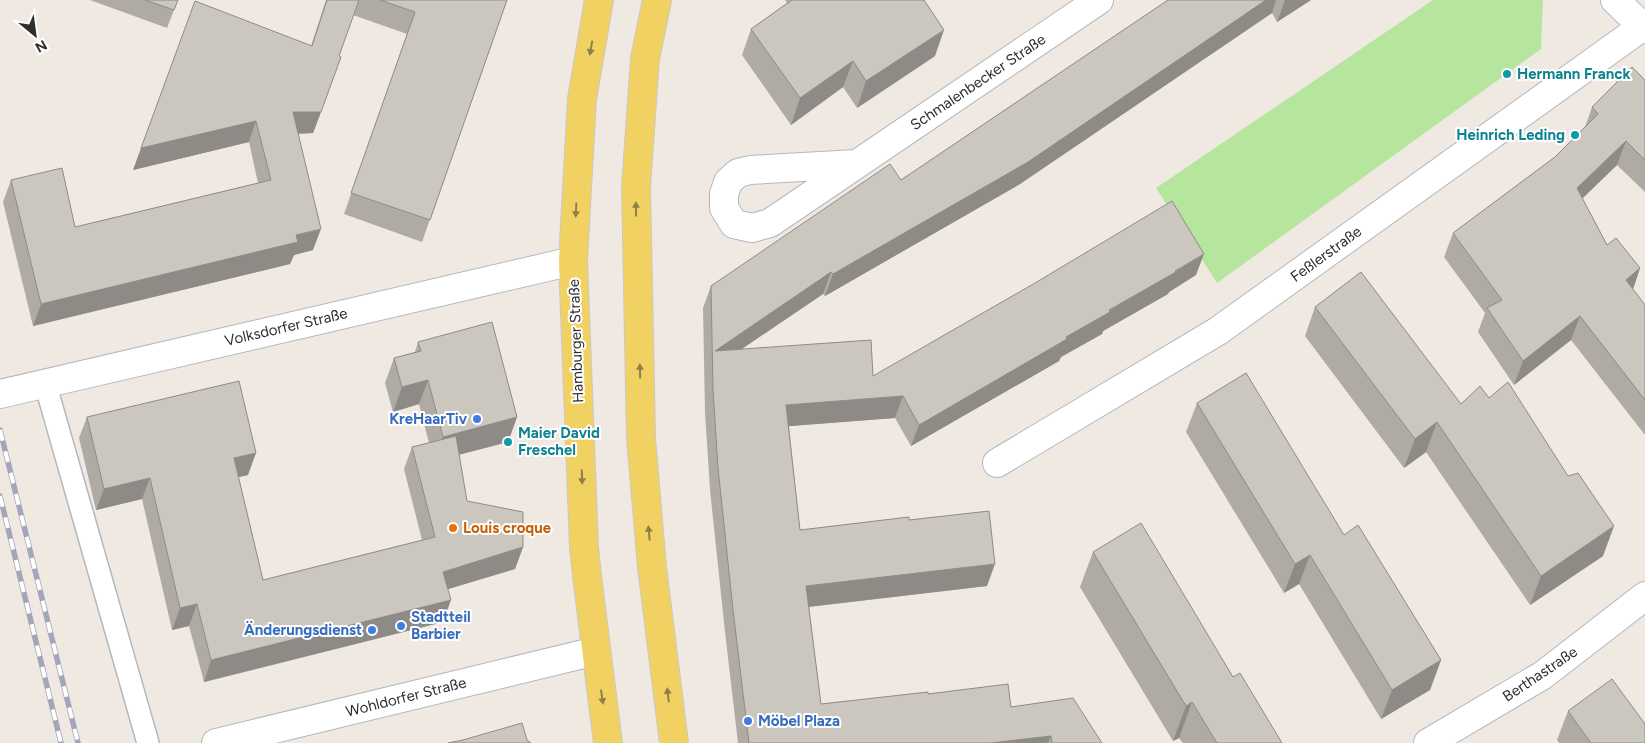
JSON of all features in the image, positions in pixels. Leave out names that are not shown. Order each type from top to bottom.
[{"type":"main road","name":"Hamburger Straße","points":[[599,0],[582,99],[573,261],[584,547],[608,743]]},
{"type":"main road","points":[[657,0],[645,59],[636,186],[641,438],[652,566],[674,743]]},
{"type":"street","name":"Schmalenbecker Straße","points":[[856,164],[1100,0]]},
{"type":"street","points":[[1615,0],[1644,28]]},
{"type":"street","name":"Feßlerstraße","points":[[997,463],[1218,331],[1644,28]]},
{"type":"street","name":"Volksdorfer Straße","points":[[0,394],[573,261]]},
{"type":"street","name":"Berthastraße","points":[[1428,743],[1543,676],[1645,596]]},
{"type":"street","name":"Wohldorfer Straße","points":[[216,743],[596,651]]},
{"type":"lane","points":[[45,383],[148,743]]},
{"type":"green space","points":[[1433,0],[1543,0],[1541,49],[1217,283],[1156,188]]},
{"type":"building","points":[[145,0],[178,0],[174,10]]},
{"type":"building","points":[[327,0],[359,0],[321,112],[293,112],[321,229],[296,235],[298,242],[41,304],[11,180],[62,168],[75,227],[271,180],[256,121],[141,148],[195,1],[312,46]]},
{"type":"building","points":[[380,0],[507,0],[430,220],[351,193],[415,12]]},
{"type":"building","points":[[792,0],[924,0],[944,30],[866,81],[853,61],[800,98],[751,29]]},
{"type":"building","points":[[1168,0],[1266,0],[1028,162],[833,274],[831,272],[715,351],[871,340],[873,376],[1035,283],[1172,201],[1204,254],[1109,310],[1110,312],[1066,337],[1067,339],[919,425],[903,396],[786,405],[800,530],[909,517],[909,520],[989,511],[995,564],[806,586],[821,704],[1008,684],[1011,707],[1073,698],[1102,743],[1052,743],[1051,736],[990,743],[749,743],[718,468],[713,390],[711,286],[890,164],[901,180]]},
{"type":"building","points":[[1632,67],[1645,80],[1645,160],[1626,141],[1577,188],[1607,245],[1616,238],[1640,268],[1626,280],[1645,305],[1645,400],[1580,316],[1523,361],[1487,308],[1502,300],[1453,233],[1555,157],[1598,114],[1592,107]]},
{"type":"building","points":[[1361,272],[1461,404],[1480,386],[1489,398],[1508,382],[1568,476],[1578,473],[1614,526],[1541,576],[1437,422],[1415,439],[1315,307]]},
{"type":"building","points":[[492,322],[517,417],[443,437],[428,380],[402,387],[394,358],[421,351],[418,342]]},
{"type":"building","points":[[1246,373],[1344,535],[1358,525],[1441,660],[1392,690],[1310,555],[1295,564],[1197,403]]},
{"type":"building","points":[[239,381],[256,453],[234,458],[263,580],[435,537],[412,447],[456,436],[467,501],[523,512],[523,547],[443,572],[451,600],[211,660],[197,604],[180,608],[150,478],[104,489],[87,417]]},
{"type":"building","points":[[1141,523],[1233,677],[1240,673],[1282,743],[1217,743],[1192,702],[1186,706],[1093,552]]},
{"type":"building","points":[[1612,679],[1645,724],[1645,743],[1591,743],[1568,711]]},
{"type":"building","points":[[522,723],[527,740],[531,743],[448,743],[463,740]]},
{"type":"railway","points":[[0,430],[78,743]]},
{"type":"railway","points":[[0,496],[61,743]]},
{"type":"place","name":"Hermann Franck","points":[[1507,74]]},
{"type":"place","name":"Heinrich Leding","points":[[1575,135]]},
{"type":"place","name":"KreHaarTiv","points":[[477,419]]},
{"type":"place","name":"Maier David Freschel","points":[[508,442]]},
{"type":"place","name":"Louis croque","points":[[453,528]]},
{"type":"place","name":"Stadtteil Barbier","points":[[401,626]]},
{"type":"place","name":"Änderungsdienst","points":[[372,630]]},
{"type":"place","name":"Möbel Plaza","points":[[748,721]]}]
